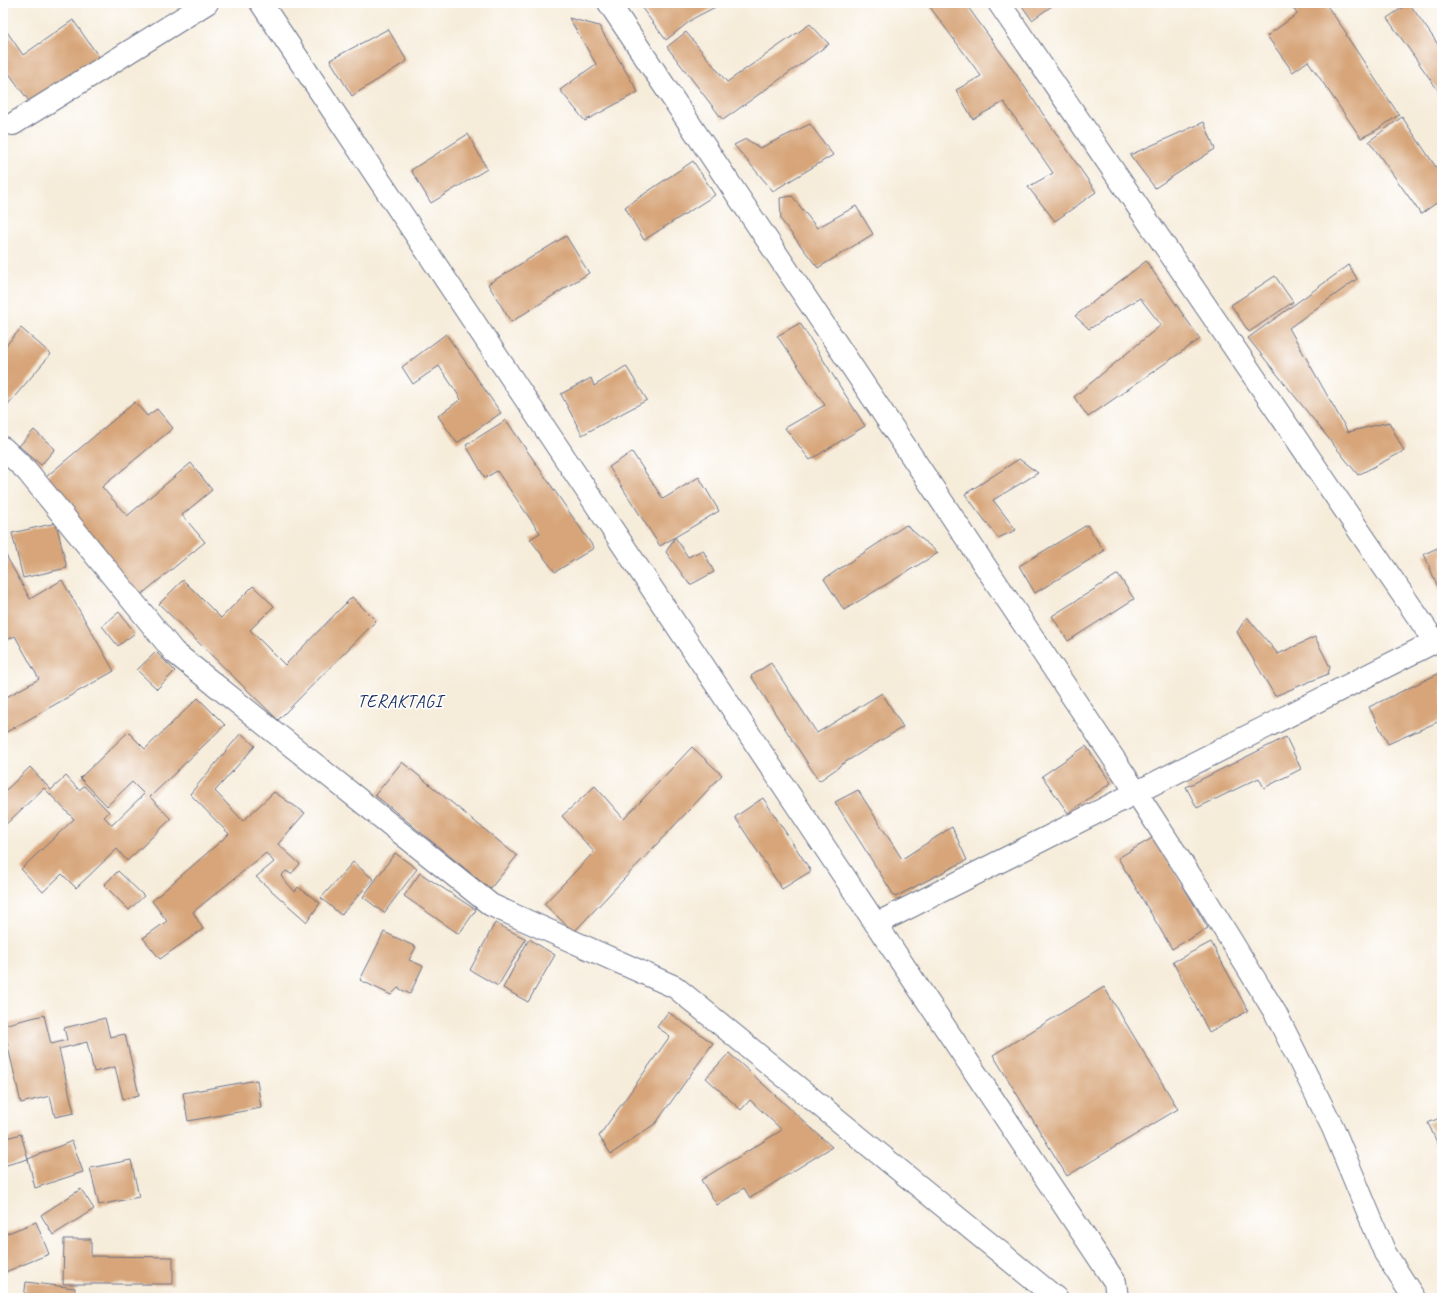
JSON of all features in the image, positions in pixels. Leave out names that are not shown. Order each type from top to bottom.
[{"type":"street","points":[[13,124],[207,3]]},
{"type":"street","points":[[261,3],[1115,1282],[1117,1298]]},
{"type":"street","points":[[609,3],[1136,792],[1208,903],[1276,1014],[1333,1128],[1385,1253],[1414,1298]]},
{"type":"street","points":[[876,924],[1438,640],[1000,3]]},
{"type":"street","points":[[3,448],[27,471],[174,652],[491,905],[675,987],[1056,1298]]},
{"type":"building","points":[[638,3],[670,3],[672,7],[677,3],[723,3],[694,18],[666,40]]},
{"type":"building","points":[[927,3],[965,3],[1007,61],[1096,192],[1055,221],[1028,187],[1053,173],[1004,102],[973,119],[956,90],[981,76]]},
{"type":"building","points":[[1020,3],[1056,3],[1032,20]]},
{"type":"building","points":[[1290,3],[1325,3],[1347,34],[1346,35],[1399,115],[1375,131],[1361,138],[1308,61],[1293,72],[1267,36],[1297,14]]},
{"type":"building","points":[[1409,3],[1442,50],[1442,96],[1387,18]]},
{"type":"building","points":[[569,18],[599,26],[638,92],[585,121],[560,90],[596,64]]},
{"type":"building","points":[[73,20],[99,57],[31,104],[3,65],[3,26],[23,55]]},
{"type":"building","points":[[810,24],[829,44],[723,120],[667,47],[686,32],[727,82]]},
{"type":"building","points":[[388,29],[407,61],[352,96],[330,60]]},
{"type":"building","points":[[1402,117],[1442,176],[1442,199],[1421,214],[1369,141]]},
{"type":"building","points":[[1204,122],[1215,149],[1155,188],[1130,155]]},
{"type":"building","points":[[810,124],[833,155],[773,191],[734,145],[746,139],[760,148]]},
{"type":"building","points":[[468,134],[487,169],[431,203],[411,170]]},
{"type":"building","points":[[693,161],[715,195],[644,240],[625,207]]},
{"type":"building","points":[[792,196],[817,228],[856,206],[873,234],[818,268],[781,220],[780,198]]},
{"type":"building","points":[[566,236],[589,273],[511,322],[488,284]]},
{"type":"building","points":[[1146,261],[1200,339],[1088,417],[1074,397],[1161,325],[1140,298],[1089,329],[1075,316]]},
{"type":"building","points":[[1349,265],[1357,279],[1289,328],[1348,432],[1389,422],[1404,451],[1358,475],[1248,338]]},
{"type":"building","points":[[1275,276],[1293,302],[1249,332],[1231,305]]},
{"type":"building","points":[[800,323],[865,426],[810,460],[785,428],[825,405],[777,336]]},
{"type":"building","points":[[21,328],[51,354],[3,410],[3,349]]},
{"type":"building","points":[[446,334],[501,413],[457,443],[438,416],[461,399],[439,366],[413,384],[402,367]]},
{"type":"building","points":[[626,366],[647,400],[582,435],[561,394],[591,378],[594,386]]},
{"type":"building","points":[[135,402],[147,416],[157,409],[173,428],[102,487],[127,516],[191,463],[212,490],[182,515],[205,542],[137,598],[40,482]]},
{"type":"building","points":[[506,420],[594,548],[555,572],[530,539],[540,533],[497,471],[485,478],[466,445]]},
{"type":"building","points":[[34,430],[55,449],[41,465],[19,446]]},
{"type":"building","points":[[632,452],[663,499],[699,477],[719,511],[660,546],[609,467]]},
{"type":"building","points":[[1019,459],[1038,473],[993,500],[1016,530],[998,538],[965,494]]},
{"type":"building","points":[[56,523],[67,568],[23,578],[12,533]]},
{"type":"building","points":[[906,525],[938,553],[844,610],[824,579]]},
{"type":"building","points":[[1087,525],[1104,551],[1035,593],[1019,566]]},
{"type":"building","points":[[675,537],[688,557],[703,550],[714,572],[690,585],[666,552]]},
{"type":"building","points":[[1442,546],[1442,597],[1424,554]]},
{"type":"building","points":[[3,550],[30,599],[62,580],[114,671],[3,734],[3,699],[39,679],[15,636],[3,642]]},
{"type":"building","points":[[1118,574],[1134,599],[1068,641],[1052,616]]},
{"type":"building","points":[[183,580],[221,618],[253,586],[274,606],[250,630],[285,665],[352,597],[376,621],[278,720],[159,604]]},
{"type":"building","points":[[119,612],[135,633],[118,646],[102,626]]},
{"type":"building","points":[[1247,617],[1278,654],[1315,637],[1330,667],[1328,674],[1275,696],[1237,632]]},
{"type":"building","points":[[156,652],[175,671],[157,689],[137,670]]},
{"type":"building","points":[[771,663],[817,733],[882,693],[903,727],[839,766],[819,781],[751,676]]},
{"type":"building","points":[[1442,672],[1442,720],[1388,744],[1369,707]]},
{"type":"building","points":[[198,698],[225,725],[150,797],[171,819],[127,861],[117,849],[76,888],[62,874],[43,892],[21,869],[74,819],[44,788],[3,827],[3,793],[30,767],[51,790],[66,776],[79,790],[84,786],[109,812],[104,817],[112,825],[144,794],[132,782],[107,806],[80,778],[128,732],[145,749]]},
{"type":"building","points":[[241,733],[255,746],[215,791],[243,821],[274,792],[305,813],[278,844],[300,864],[291,874],[286,871],[281,876],[295,892],[298,887],[320,903],[307,922],[256,877],[274,862],[266,853],[193,912],[203,929],[160,959],[143,938],[167,921],[152,901],[229,834],[190,794]]},
{"type":"building","points":[[1286,737],[1301,769],[1264,788],[1259,778],[1197,808],[1186,787]]},
{"type":"building","points":[[1086,746],[1111,783],[1068,813],[1042,776]]},
{"type":"building","points":[[692,747],[722,775],[574,932],[544,904],[594,852],[562,816],[595,786],[624,819]]},
{"type":"building","points":[[402,762],[517,856],[490,889],[375,795]]},
{"type":"building","points":[[858,790],[902,859],[952,827],[967,860],[895,897],[835,802]]},
{"type":"building","points":[[763,798],[811,871],[782,889],[735,817]]},
{"type":"building","points":[[1154,837],[1208,928],[1172,949],[1118,858]]},
{"type":"building","points":[[395,853],[417,869],[384,913],[363,897]]},
{"type":"building","points":[[353,862],[373,879],[341,915],[321,898]]},
{"type":"building","points":[[118,871],[144,896],[129,910],[104,885]]},
{"type":"building","points":[[420,873],[476,910],[459,934],[404,896]]},
{"type":"building","points":[[495,923],[526,939],[498,986],[470,970]]},
{"type":"building","points":[[384,932],[416,947],[409,960],[423,966],[410,994],[398,988],[391,995],[360,980]]},
{"type":"building","points":[[529,939],[555,955],[528,1002],[503,988]]},
{"type":"building","points":[[1211,942],[1248,1011],[1209,1032],[1173,962]]},
{"type":"building","points":[[1104,987],[1178,1109],[1067,1176],[993,1055]]},
{"type":"building","points":[[668,1012],[713,1043],[656,1123],[611,1154],[599,1136],[670,1036],[657,1027]]},
{"type":"building","points":[[44,1015],[51,1044],[67,1040],[64,1028],[105,1018],[110,1037],[125,1034],[139,1095],[123,1099],[115,1067],[94,1072],[87,1042],[59,1049],[74,1113],[55,1117],[50,1096],[21,1103],[3,1025]]},
{"type":"building","points":[[729,1053],[832,1147],[750,1198],[744,1188],[717,1205],[701,1180],[782,1130],[750,1100],[741,1110],[706,1078]]},
{"type":"building","points":[[257,1080],[261,1108],[188,1121],[183,1093]]},
{"type":"building","points":[[1442,1117],[1442,1153],[1428,1123]]},
{"type":"building","points":[[21,1134],[28,1159],[3,1166],[3,1139]]},
{"type":"building","points":[[72,1141],[83,1172],[35,1188],[28,1159]]},
{"type":"building","points":[[131,1160],[139,1197],[99,1205],[90,1168]]},
{"type":"building","points":[[81,1189],[94,1209],[53,1235],[41,1215]]},
{"type":"building","points":[[36,1222],[49,1254],[3,1273],[3,1235]]},
{"type":"building","points":[[64,1239],[91,1239],[91,1256],[173,1257],[173,1284],[63,1284]]},
{"type":"building","points":[[26,1282],[75,1288],[74,1298],[24,1298]]},
{"type":"district","name":"TERAKTAGI","points":[[400,701]]}]
